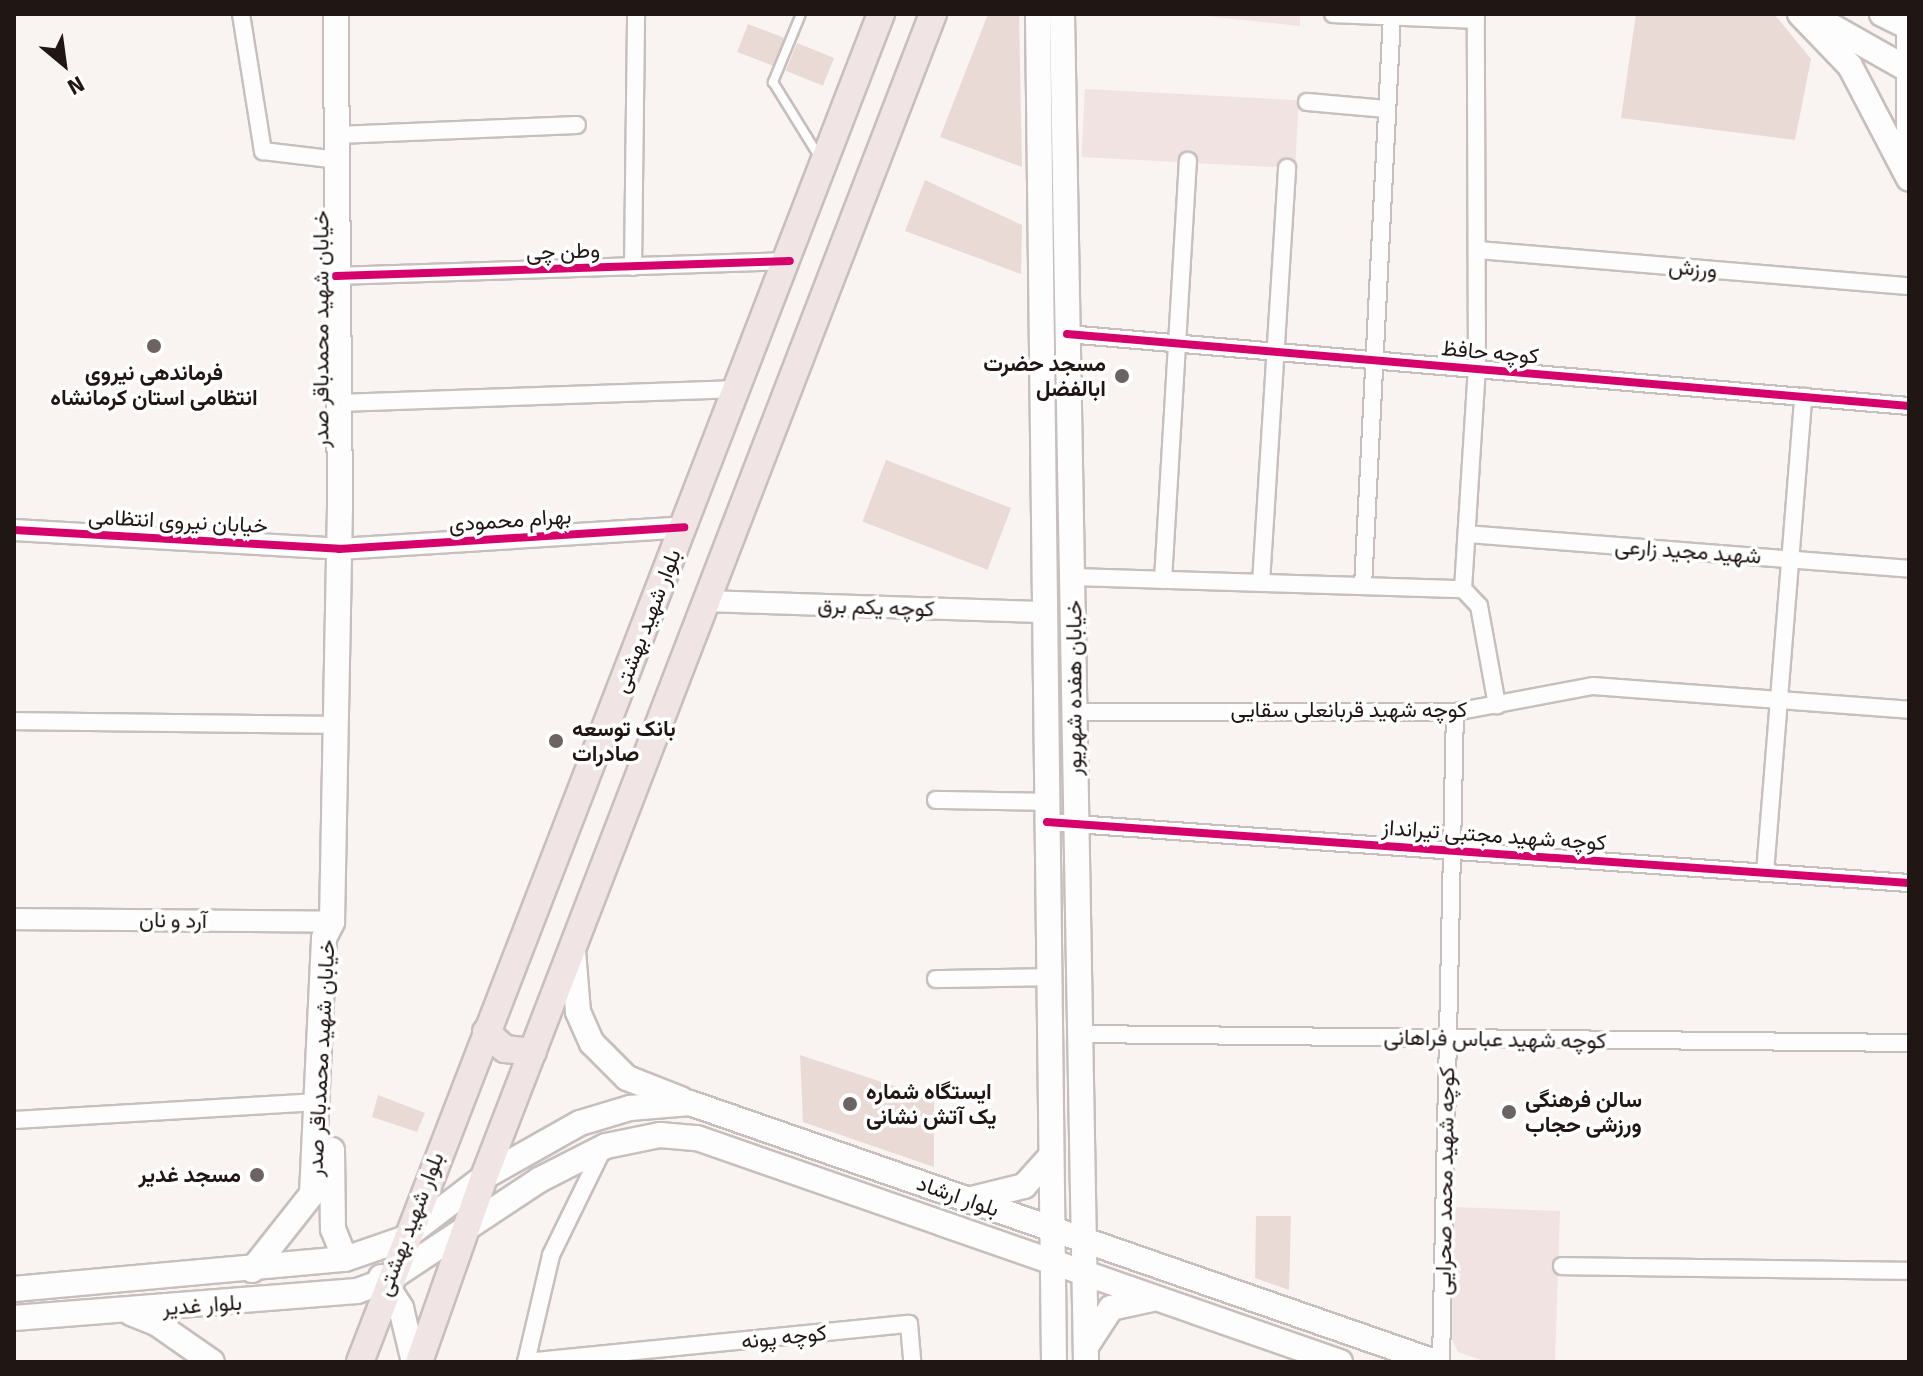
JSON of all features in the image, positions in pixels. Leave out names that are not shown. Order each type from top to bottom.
[{"type":"main road","name":"خیابان شهید محمدباقر صدر","points":[[252,1270],[312,1194],[324,938],[332,922],[340,403],[336,276],[336,14]]},
{"type":"main road","name":"بلوار شهید بهشتی","points":[[360,1362],[403,1239],[790,261],[881,14]]},
{"type":"main road","points":[[417,1362],[484,1177],[933,14]]},
{"type":"main road","name":"خیابان هفده شهریور","points":[[1038,14],[1054,1362]]},
{"type":"main road","name":"خیابان هفده شهریور","points":[[1062,14],[1086,1355]]},
{"type":"main road","points":[[1800,14],[1850,66],[1909,179]]},
{"type":"main road","points":[[1811,14],[1907,69]]},
{"type":"main road","points":[[1882,14],[1909,27]]},
{"type":"main road","points":[[1909,14],[1909,144]]},
{"type":"main road","name":"خیابان شهید محمدباقر صدر","points":[[332,922],[341,938],[331,1195],[333,1229],[345,1259]]},
{"type":"main road","points":[[573,947],[578,1012],[592,1043],[627,1078],[690,1103]]},
{"type":"main road","points":[[486,1032],[505,1049],[533,1052]]},
{"type":"main road","name":"بلوار ارشاد","points":[[403,1239],[484,1177],[610,1113],[690,1103],[1438,1362]]},
{"type":"main road","name":"بلوار ارشاد","points":[[468,1222],[606,1146],[660,1135],[697,1138],[1340,1362]]},
{"type":"main road","points":[[834,1187],[846,1157]]},
{"type":"main road","points":[[970,1199],[1024,1186],[1050,1157]]},
{"type":"main road","name":"بلوار غدیر","points":[[14,1318],[336,1295],[388,1280],[468,1222]]},
{"type":"main road","name":"بلوار غدیر","points":[[14,1289],[252,1270],[345,1259],[403,1239]]},
{"type":"main road","points":[[345,1259],[388,1280],[417,1362]]},
{"type":"main road","points":[[1086,1355],[1111,1308],[1156,1299]]},
{"type":"main road","points":[[125,1310],[156,1323],[212,1362]]},
{"type":"street","points":[[241,14],[263,151],[338,160]]},
{"type":"street","points":[[633,267],[636,14]]},
{"type":"street","points":[[1333,14],[1476,17],[1477,369],[1463,589]]},
{"type":"street","points":[[1363,586],[1392,16]]},
{"type":"street","points":[[1307,102],[1387,109]]},
{"type":"street","points":[[338,135],[577,125]]},
{"type":"street","points":[[1163,580],[1188,161]]},
{"type":"street","points":[[1261,583],[1287,168]]},
{"type":"street","name":"ورزش","points":[[1477,250],[1909,286]]},
{"type":"street","name":"وطن چی","points":[[336,276],[790,261]]},
{"type":"street","name":"کوچه حافظ","points":[[1067,334],[1909,406]]},
{"type":"street","points":[[340,403],[738,389]]},
{"type":"street","points":[[1765,873],[1803,397]]},
{"type":"street","name":"بهرام محمودی","points":[[339,549],[684,527]]},
{"type":"street","name":"خیابان نیروی انتظامی","points":[[14,530],[339,549]]},
{"type":"street","name":"شهید مجید زارعی","points":[[1467,534],[1909,569]]},
{"type":"street","points":[[1074,577],[1463,589],[1479,606],[1497,705]]},
{"type":"street","name":"کوچه یکم برق","points":[[707,601],[1045,612]]},
{"type":"street","name":"کوچه شهید قربانعلی سقایی","points":[[1074,712],[1455,712],[1497,705],[1531,693],[1593,686],[1909,710]]},
{"type":"street","name":"کوچه شهید محمد صحرایی","points":[[1438,1362],[1455,712]]},
{"type":"street","points":[[14,721],[333,725]]},
{"type":"street","name":"کوچه شهید مجتبی تیرانداز","points":[[936,800],[1047,812],[1076,823],[1909,883]]},
{"type":"street","name":"آرد و نان","points":[[14,919],[332,922]]},
{"type":"street","points":[[936,979],[1049,977]]},
{"type":"street","name":"کوچه شهید عباس فراهانی","points":[[1080,1034],[1909,1043]]},
{"type":"street","points":[[14,1120],[318,1102]]},
{"type":"street","points":[[526,1362],[551,1255],[589,1168],[606,1146]]},
{"type":"street","points":[[1562,1266],[1909,1271]]},
{"type":"street","name":"کوچه پونه","points":[[526,1362],[909,1324],[912,1362]]},
{"type":"lane","points":[[801,14],[773,82],[824,164]]},
{"type":"shaded area","points":[[1186,14],[1300,14],[1300,26]]},
{"type":"shaded area","points":[[1085,89],[1299,100],[1295,168],[1081,157]]},
{"type":"shaded area","points":[[1453,1207],[1560,1211],[1555,1362],[1487,1362],[1458,1352],[1449,1333]]},
{"type":"building","points":[[988,14],[1019,14],[1022,167],[940,137]]},
{"type":"building","points":[[1636,14],[1774,14],[1811,59],[1795,140],[1621,118]]},
{"type":"building","points":[[748,24],[784,38],[774,66],[737,52]]},
{"type":"building","points":[[797,43],[834,58],[823,86],[786,71]]},
{"type":"building","points":[[925,180],[1022,225],[1021,274],[905,231]]},
{"type":"building","points":[[886,460],[1011,508],[987,570],[862,522]]},
{"type":"building","name":"ایستگاه شماره یک آتش نشانی","points":[[800,1055],[897,1087],[897,1095],[934,1094],[934,1167],[803,1122]]},
{"type":"building","points":[[378,1095],[425,1113],[417,1132],[372,1117]]},
{"type":"building","points":[[1256,1216],[1291,1216],[1289,1290],[1255,1278]]},
{"type":"cycle path","points":[[336,276],[790,261]]},
{"type":"cycle path","points":[[1067,334],[1909,406]]},
{"type":"cycle path","points":[[14,530],[339,549],[684,527]]},
{"type":"cycle path","points":[[1047,822],[1909,883]]},
{"type":"place","name":"فرماندهی نیروی انتظامی استان کرمانشاه","points":[[154,346]]},
{"type":"place","name":"مسجد حضرت ابالفضل","points":[[1122,376]]},
{"type":"place","name":"بانک توسعه صادرات","points":[[556,741]]},
{"type":"place","name":"ایستگاه شماره یک آتش نشانی","points":[[850,1104]]},
{"type":"place","name":"سالن فرهنگی ورزشی حجاب","points":[[1509,1112]]},
{"type":"place","name":"مسجد غدیر","points":[[257,1175]]}]
